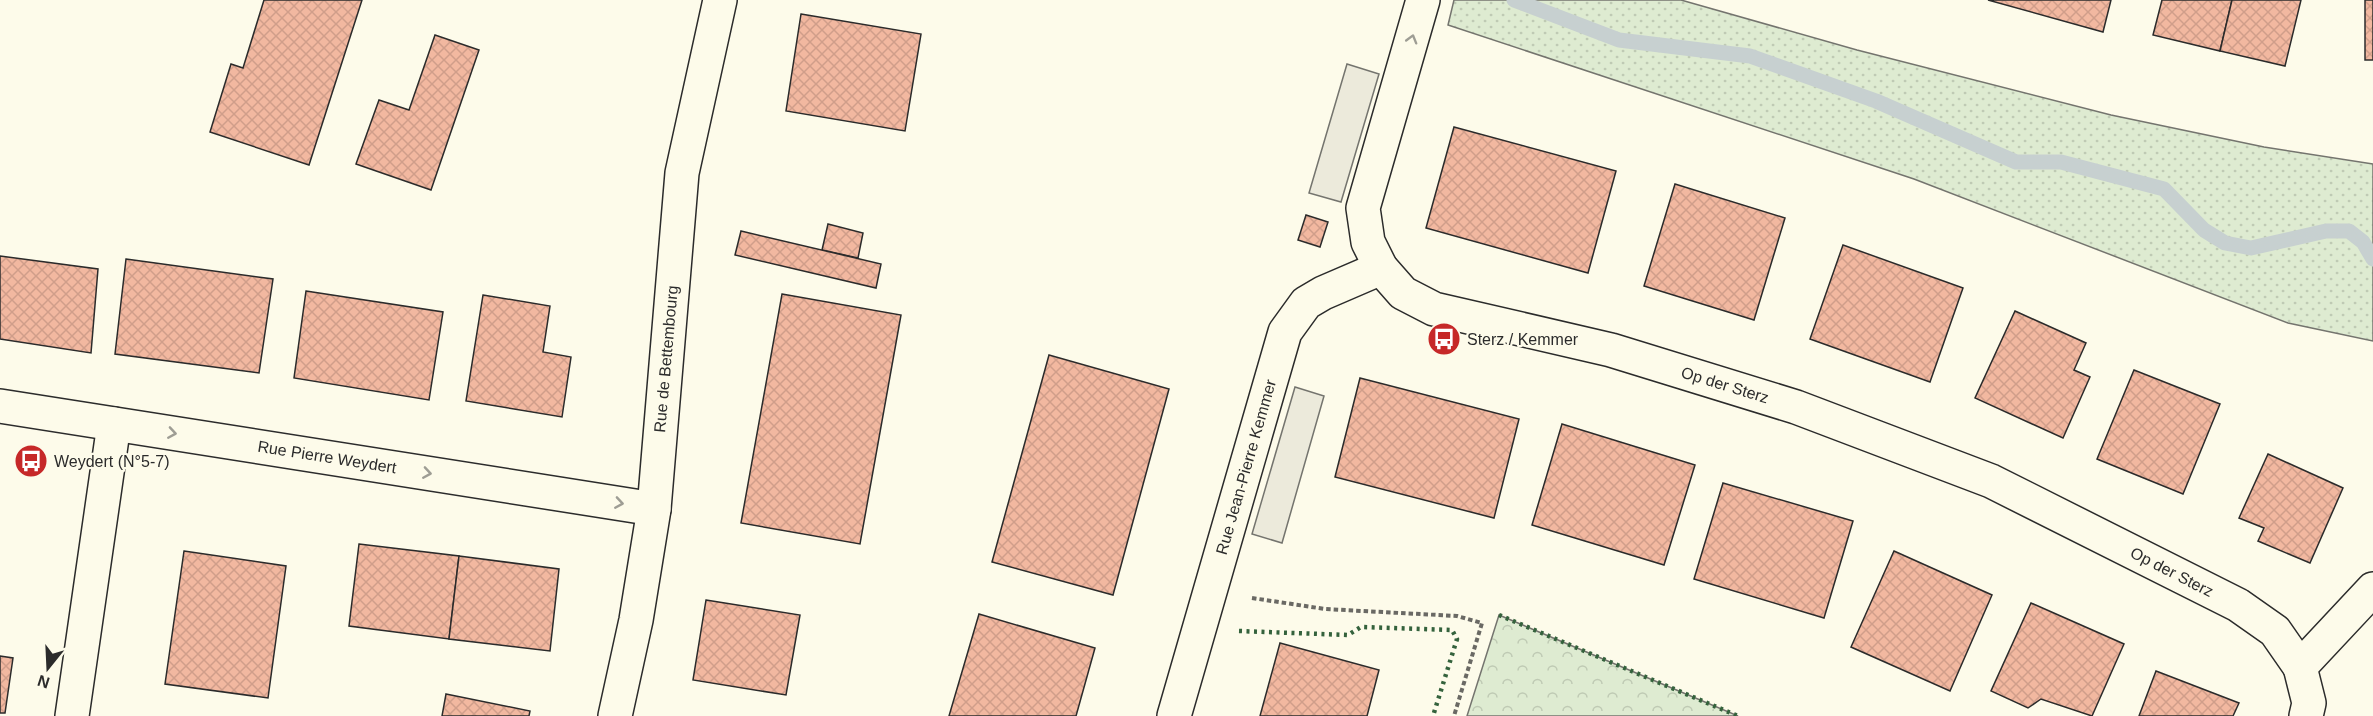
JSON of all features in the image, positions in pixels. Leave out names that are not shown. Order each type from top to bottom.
[{"type":"street","name":"Op der Sterz","points":[[1423,0],[1364,208],[1368,242],[1381,268],[1403,293],[1434,309],[1611,350],[1796,407],[1991,481],[2238,605],[2275,631],[2300,667],[2309,703],[2306,716]]},
{"type":"street","name":"Rue de Bettembourg","points":[[615,716],[636,620],[654,509],[682,173],[717,1]]},
{"type":"street","name":"Rue Jean-Pierre Kemmer","points":[[1174,716],[1285,332],[1306,303],[1323,293],[1381,268]]},
{"type":"street","name":"Rue Pierre Weydert","points":[[0,406],[654,509]]},
{"type":"street","points":[[72,716],[114,424]]},
{"type":"street","points":[[2300,667],[2373,590]]},
{"type":"path","points":[[1210,591],[1325,609],[1457,616],[1482,623],[1455,716]]},
{"type":"green space","points":[[1454,0],[1681,0],[1857,50],[2111,115],[2264,147],[2373,164],[2373,341],[2288,323],[1914,179],[1448,25]]},
{"type":"green space","points":[[1499,615],[1738,716],[1467,716]]},
{"type":"shaded area","points":[[1347,64],[1379,74],[1341,202],[1309,193]]},
{"type":"shaded area","points":[[1295,387],[1324,396],[1282,543],[1252,534]]},
{"type":"building","points":[[264,0],[362,0],[309,165],[210,132],[231,64],[243,68]]},
{"type":"building","points":[[1988,0],[2111,0],[2103,32]]},
{"type":"building","points":[[2162,0],[2232,0],[2220,51],[2153,35]]},
{"type":"building","points":[[2232,0],[2301,0],[2285,66],[2220,51]]},
{"type":"building","points":[[2365,0],[2373,0],[2373,60],[2365,60]]},
{"type":"building","points":[[801,14],[921,34],[905,131],[786,111]]},
{"type":"building","points":[[435,35],[479,50],[431,190],[356,164],[379,100],[409,110]]},
{"type":"building","points":[[1454,127],[1616,171],[1588,273],[1426,228]]},
{"type":"building","points":[[1675,184],[1785,218],[1754,320],[1644,286]]},
{"type":"building","points":[[1306,215],[1328,222],[1320,247],[1298,240]]},
{"type":"building","points":[[828,224],[863,233],[858,258],[822,250]]},
{"type":"building","points":[[741,231],[881,264],[876,288],[735,255]]},
{"type":"building","points":[[1843,245],[1963,288],[1930,382],[1810,339]]},
{"type":"building","points":[[0,256],[98,269],[91,353],[0,339]]},
{"type":"building","points":[[126,259],[273,279],[259,373],[115,354]]},
{"type":"building","points":[[306,291],[443,312],[429,400],[294,378]]},
{"type":"building","points":[[782,294],[901,315],[860,544],[741,523]]},
{"type":"building","points":[[483,295],[550,306],[543,352],[571,357],[562,417],[466,401]]},
{"type":"building","points":[[2015,311],[2086,343],[2074,370],[2090,377],[2063,438],[1975,398]]},
{"type":"building","points":[[1049,355],[1169,389],[1113,595],[992,562]]},
{"type":"building","points":[[2134,370],[2220,404],[2183,494],[2097,459]]},
{"type":"building","points":[[1360,378],[1519,419],[1494,518],[1335,477]]},
{"type":"building","points":[[1562,424],[1695,465],[1664,565],[1532,525]]},
{"type":"building","points":[[2268,454],[2343,488],[2310,563],[2258,541],[2264,528],[2239,518]]},
{"type":"building","points":[[1723,483],[1853,521],[1824,618],[1694,579]]},
{"type":"building","points":[[359,544],[459,556],[449,639],[349,626]]},
{"type":"building","points":[[184,551],[286,566],[268,698],[165,684]]},
{"type":"building","points":[[1894,551],[1992,595],[1950,691],[1851,647]]},
{"type":"building","points":[[459,556],[559,569],[550,651],[449,639]]},
{"type":"building","points":[[706,600],[800,615],[786,695],[693,680]]},
{"type":"building","points":[[2031,603],[2124,644],[2092,716],[2041,699],[2028,708],[1991,691]]},
{"type":"building","points":[[979,614],[1095,648],[1076,716],[949,716]]},
{"type":"building","points":[[1280,643],[1379,670],[1367,716],[1260,716]]},
{"type":"building","points":[[0,656],[13,658],[5,713],[0,713]]},
{"type":"building","points":[[2156,671],[2239,703],[2233,716],[2139,716]]},
{"type":"building","points":[[446,694],[530,711],[529,716],[442,716]]},
{"type":"waterway","points":[[1514,0],[1619,40],[1750,56],[1876,101],[2016,162],[2061,162],[2164,189],[2204,230],[2225,243],[2251,248],[2326,231],[2349,231],[2363,242],[2373,259]]},
{"type":"hedge","points":[[1499,615],[1738,716]]},
{"type":"hedge","points":[[1239,631],[1348,635],[1361,627],[1452,630],[1457,639],[1433,716]]},
{"type":"place","name":"Sterz / Kemmer","points":[[1444,339]]},
{"type":"place","name":"Weydert (N°5-7)","points":[[31,461]]}]
